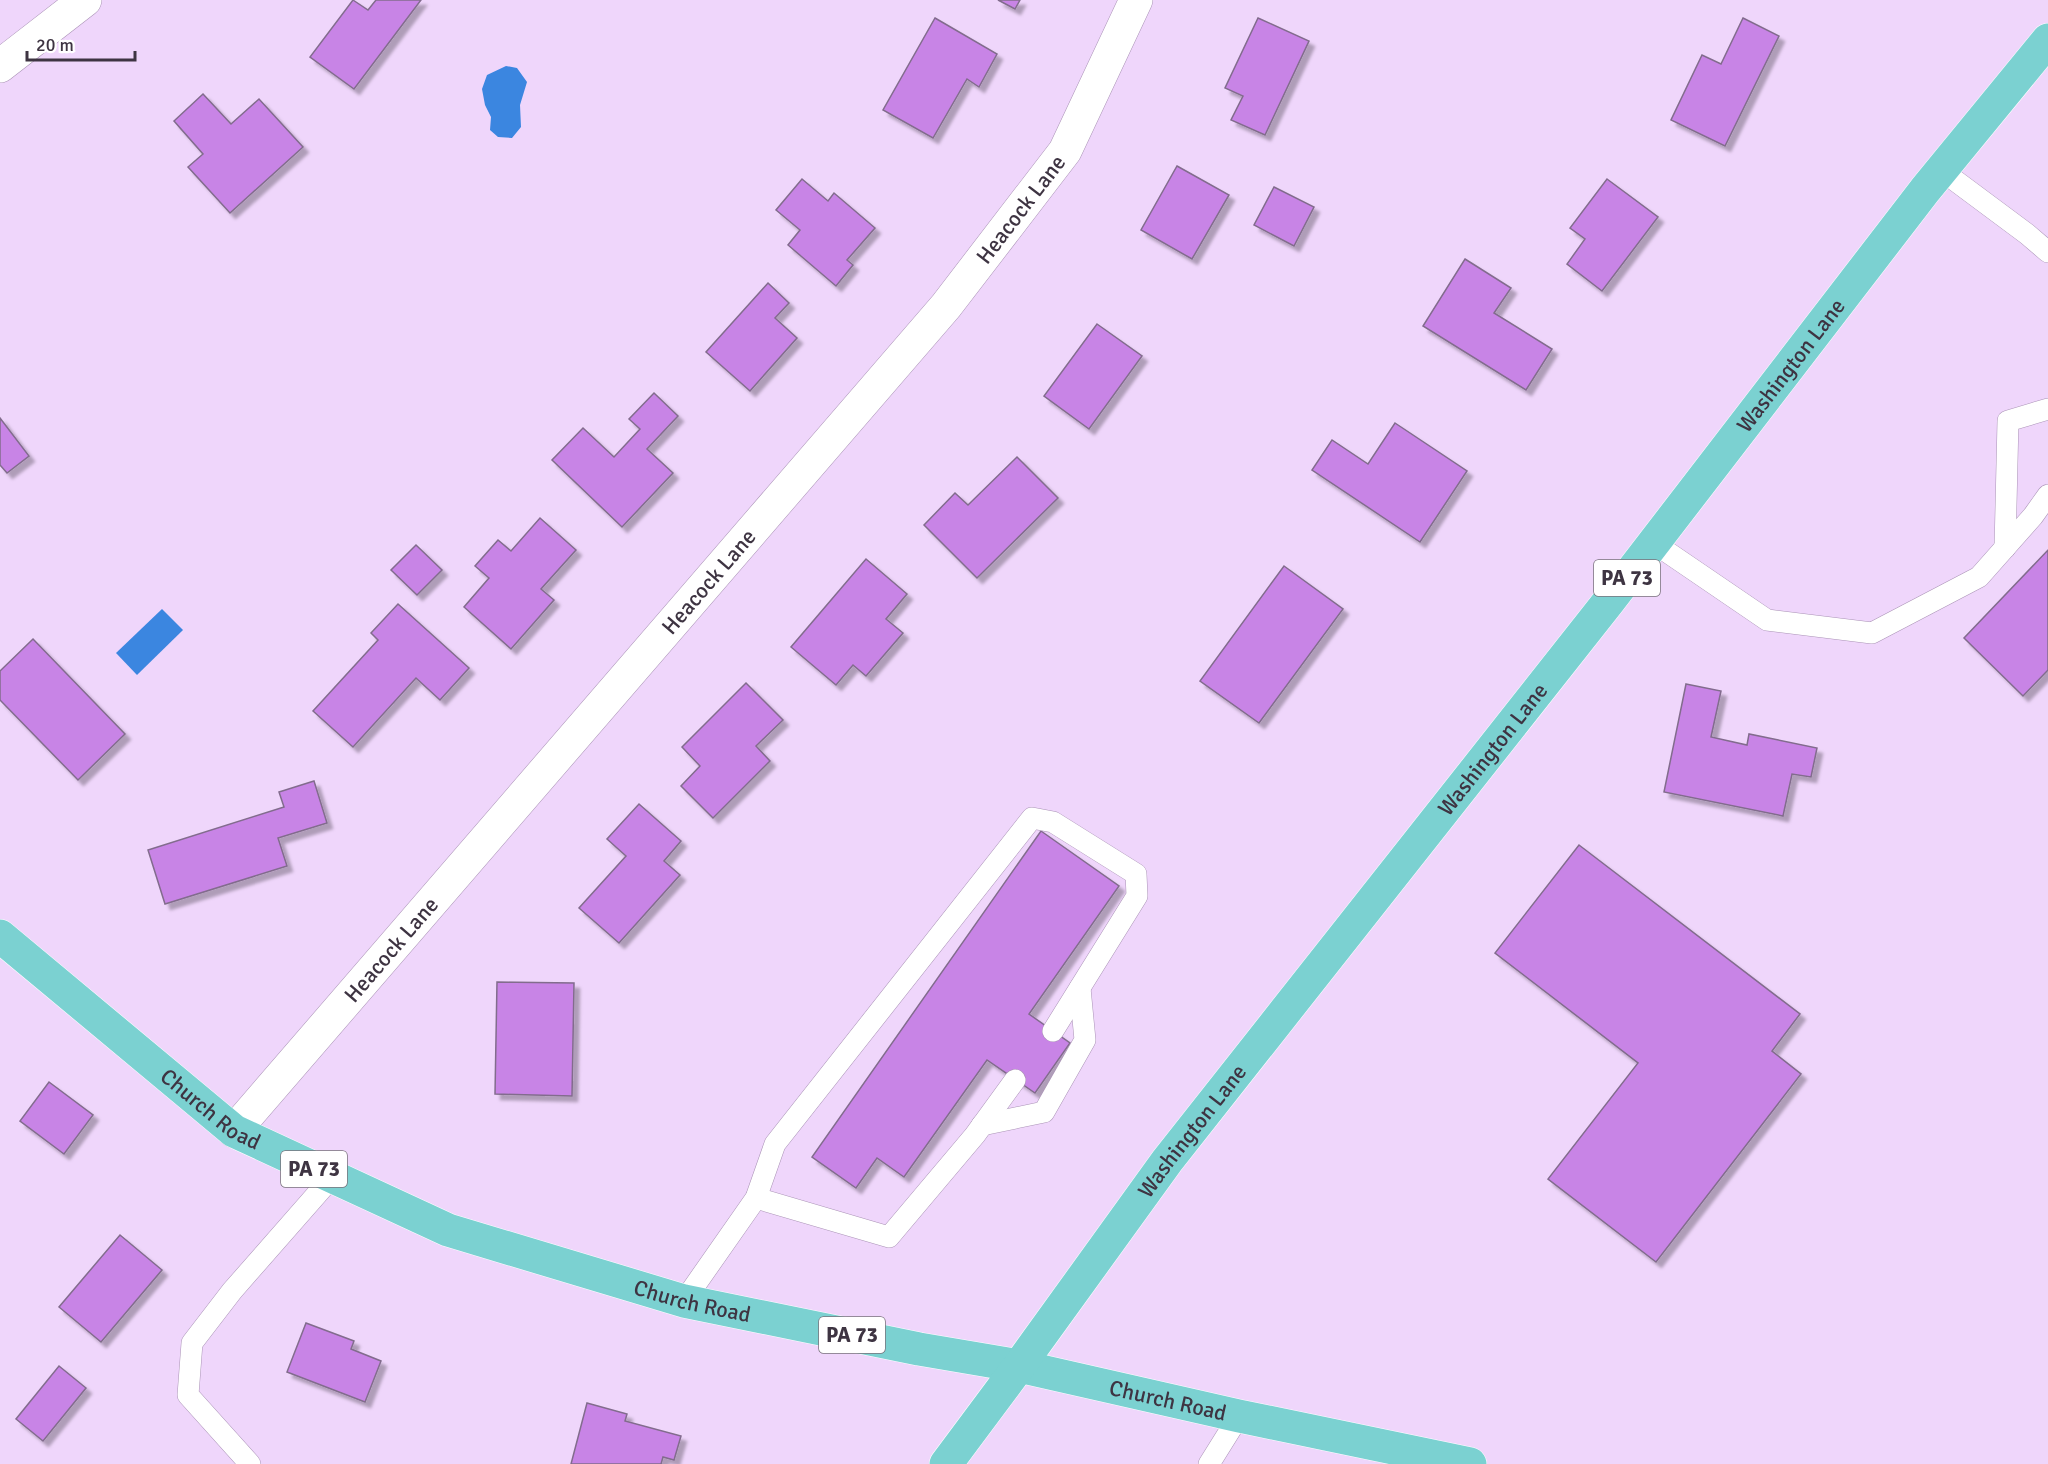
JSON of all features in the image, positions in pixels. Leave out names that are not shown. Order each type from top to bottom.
[{"type":"main road","name":"Washington Lane","points":[[946,1464],[1167,1161],[1654,543],[1941,170],[2048,40]]},
{"type":"main road","name":"Church Road","points":[[0,936],[234,1131],[448,1230],[684,1300],[919,1349],[1019,1366],[1239,1416],[1470,1464]]},
{"type":"street","points":[[0,66],[85,0]]},
{"type":"street","name":"Heacock Lane","points":[[234,1131],[946,306],[1065,150],[1136,0]]},
{"type":"lane","points":[[1941,170],[2048,252]]},
{"type":"lane","points":[[2005,548],[2008,421],[2048,409]]},
{"type":"lane","points":[[1654,543],[1767,620],[1872,633],[1979,577],[2033,516],[2048,495]]},
{"type":"lane","points":[[684,1300],[756,1198],[775,1144],[1032,818],[1053,822],[1136,874],[1137,896],[1053,1031]]},
{"type":"lane","points":[[982,1125],[1044,1112],[1085,1040],[1080,988]]},
{"type":"lane","points":[[756,1198],[889,1237],[982,1125],[1015,1080]]},
{"type":"lane","points":[[250,1464],[188,1395],[192,1343],[232,1291],[332,1177]]},
{"type":"lane","points":[[1209,1464],[1239,1416]]},
{"type":"water","points":[[506,66],[517,68],[527,82],[520,105],[521,127],[512,138],[498,137],[490,130],[491,117],[485,105],[482,89],[487,75]]},
{"type":"water","points":[[162,609],[183,630],[137,675],[116,653]]},
{"type":"building","points":[[353,0],[368,10],[376,0],[421,0],[354,89],[310,57]]},
{"type":"building","points":[[998,0],[1020,0],[1015,9]]},
{"type":"building","points":[[935,18],[997,54],[979,87],[967,79],[933,138],[883,110]]},
{"type":"building","points":[[1258,18],[1309,41],[1265,135],[1231,120],[1243,96],[1225,88]]},
{"type":"building","points":[[1743,18],[1779,36],[1725,146],[1671,120],[1702,55],[1721,64]]},
{"type":"building","points":[[203,94],[231,124],[259,99],[303,147],[230,213],[188,167],[203,154],[174,121]]},
{"type":"building","points":[[1177,166],[1229,195],[1192,259],[1141,230]]},
{"type":"building","points":[[802,179],[828,201],[834,193],[875,228],[847,260],[853,265],[836,286],[788,245],[800,230],[776,210]]},
{"type":"building","points":[[1607,179],[1658,217],[1602,291],[1567,264],[1585,239],[1570,228]]},
{"type":"building","points":[[1274,187],[1314,207],[1294,246],[1254,225]]},
{"type":"building","points":[[1465,259],[1511,288],[1494,313],[1552,349],[1526,390],[1423,326]]},
{"type":"building","points":[[768,283],[789,303],[775,318],[797,338],[750,391],[706,352]]},
{"type":"building","points":[[1097,324],[1142,356],[1089,429],[1044,396]]},
{"type":"building","points":[[654,393],[678,416],[647,449],[673,473],[622,527],[552,460],[583,428],[614,457],[640,429],[629,419]]},
{"type":"building","points":[[0,418],[29,456],[7,473],[0,465]]},
{"type":"building","points":[[1395,423],[1467,471],[1420,542],[1312,470],[1332,440],[1368,464]]},
{"type":"building","points":[[1017,457],[1058,498],[977,578],[924,525],[955,493],[968,505]]},
{"type":"building","points":[[540,518],[576,550],[541,589],[554,600],[511,649],[464,607],[489,578],[475,566],[498,540],[511,551]]},
{"type":"building","points":[[416,545],[442,570],[417,595],[391,570]]},
{"type":"building","points":[[2048,550],[2048,670],[2023,696],[1964,638]]},
{"type":"building","points":[[866,559],[907,594],[886,619],[903,633],[866,676],[853,665],[836,685],[791,647]]},
{"type":"building","points":[[1284,566],[1343,609],[1259,723],[1200,681]]},
{"type":"building","points":[[398,604],[469,668],[440,700],[416,678],[353,747],[313,711],[378,640],[371,633]]},
{"type":"building","points":[[33,639],[125,734],[78,780],[0,700],[0,671]]},
{"type":"building","points":[[746,683],[783,720],[756,746],[770,761],[713,818],[681,786],[700,766],[682,747]]},
{"type":"building","points":[[1686,684],[1721,691],[1711,737],[1747,745],[1749,734],[1817,748],[1811,777],[1792,774],[1783,816],[1664,792]]},
{"type":"building","points":[[314,781],[327,823],[278,838],[287,866],[165,904],[148,850],[284,807],[279,792]]},
{"type":"building","points":[[639,804],[681,841],[664,861],[680,875],[619,943],[579,908],[626,856],[607,839]]},
{"type":"building","points":[[1041,831],[1119,886],[1029,1014],[1070,1043],[1035,1093],[987,1060],[904,1177],[877,1158],[856,1188],[812,1157]]},
{"type":"building","points":[[1579,845],[1800,1014],[1772,1051],[1801,1074],[1656,1262],[1548,1179],[1638,1063],[1495,953]]},
{"type":"building","points":[[497,982],[574,983],[572,1096],[495,1094]]},
{"type":"building","points":[[49,1082],[93,1115],[64,1154],[20,1121]]},
{"type":"building","points":[[120,1235],[162,1270],[101,1342],[59,1307]]},
{"type":"building","points":[[306,1323],[354,1341],[351,1349],[381,1361],[365,1402],[287,1372]]},
{"type":"building","points":[[59,1366],[86,1388],[43,1441],[16,1419]]},
{"type":"building","points":[[587,1403],[627,1414],[625,1421],[681,1436],[674,1460],[663,1457],[661,1464],[571,1464]]}]
